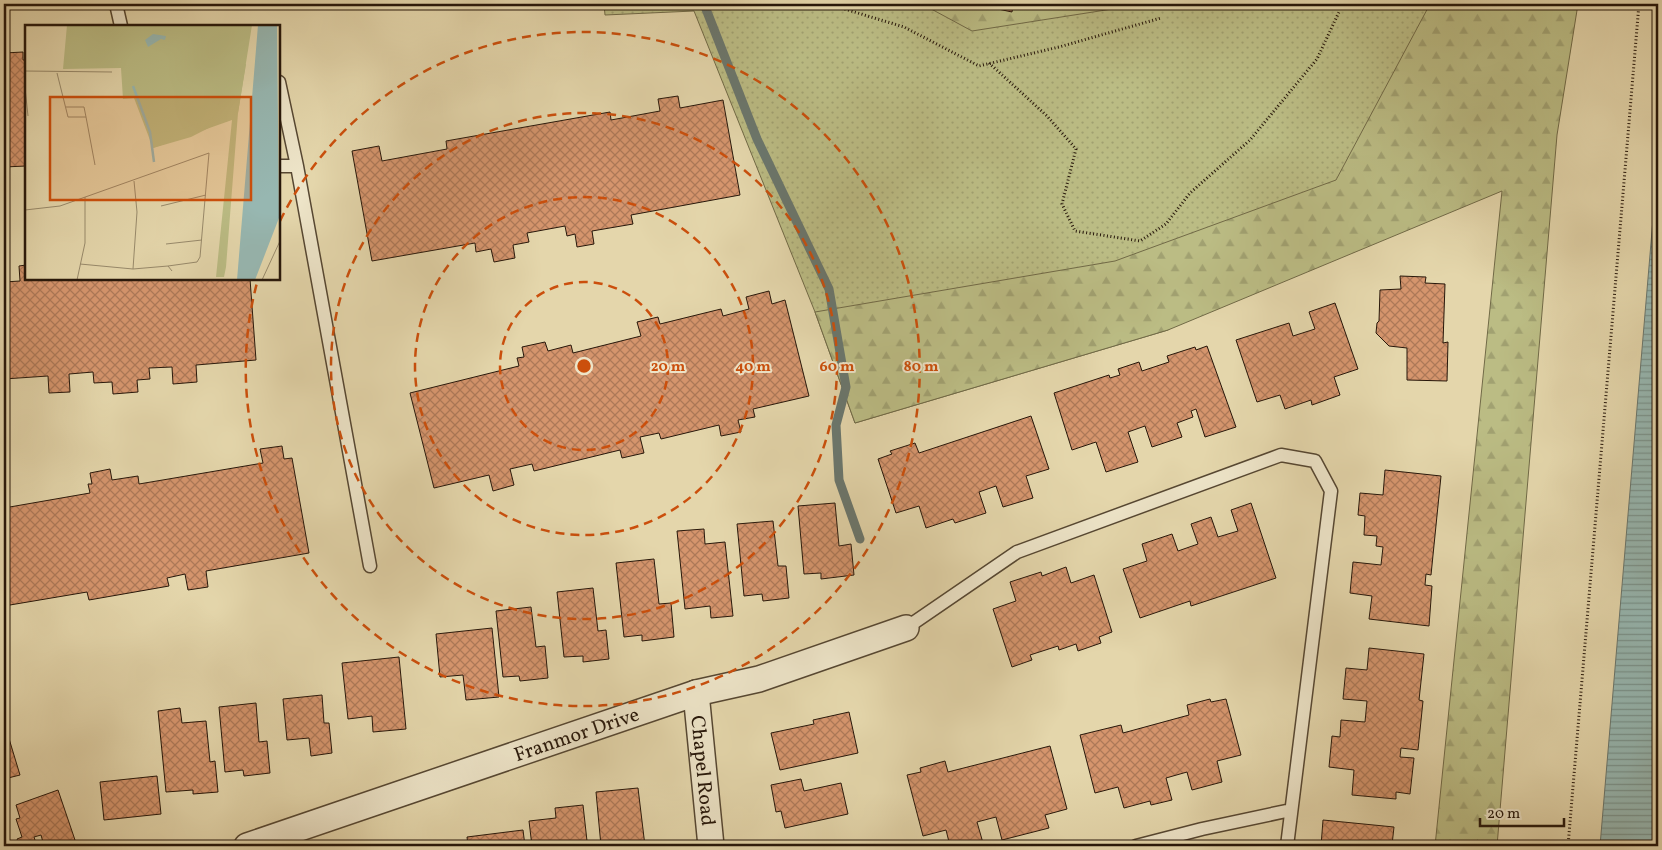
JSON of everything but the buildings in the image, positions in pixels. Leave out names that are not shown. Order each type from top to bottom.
[{"type":"street","name":"Franmor Drive","points":[[247,846],[288,839],[696,693],[759,679],[906,628]]},
{"type":"street","name":"Chapel Road","points":[[696,693],[711,846]]},
{"type":"lane","points":[[116,4],[121,25]]},
{"type":"lane","points":[[280,87],[297,166],[370,566]]},
{"type":"lane","points":[[280,166],[297,166]]},
{"type":"lane","points":[[906,628],[1017,552],[1281,455],[1315,461],[1331,491],[1288,846]]},
{"type":"lane","points":[[1136,846],[1202,829],[1291,810]]},
{"type":"path","points":[[828,4],[904,27],[979,66],[1059,47],[1160,18]]},
{"type":"path","points":[[1568,846],[1639,4]]},
{"type":"path","points":[[989,63],[1047,116],[1076,149],[1062,204],[1075,231],[1140,241],[1166,224],[1190,194],[1250,140],[1317,58],[1339,12]]},
{"type":"green space","points":[[604,4],[1578,4],[1168,330],[855,423],[815,312],[694,11],[605,15]]},
{"type":"green space","points":[[922,4],[1144,4],[972,31]]},
{"type":"green space","points":[[1430,4],[1578,4],[1557,135],[1497,846],[1435,846],[1502,191],[1168,330],[855,423],[815,312],[1115,261],[1336,180]]},
{"type":"water","points":[[1658,162],[1658,846],[1600,846],[1657,172]]},
{"type":"waterway","points":[[704,4],[757,139],[829,289],[846,387],[836,425],[839,480],[860,539]]}]
